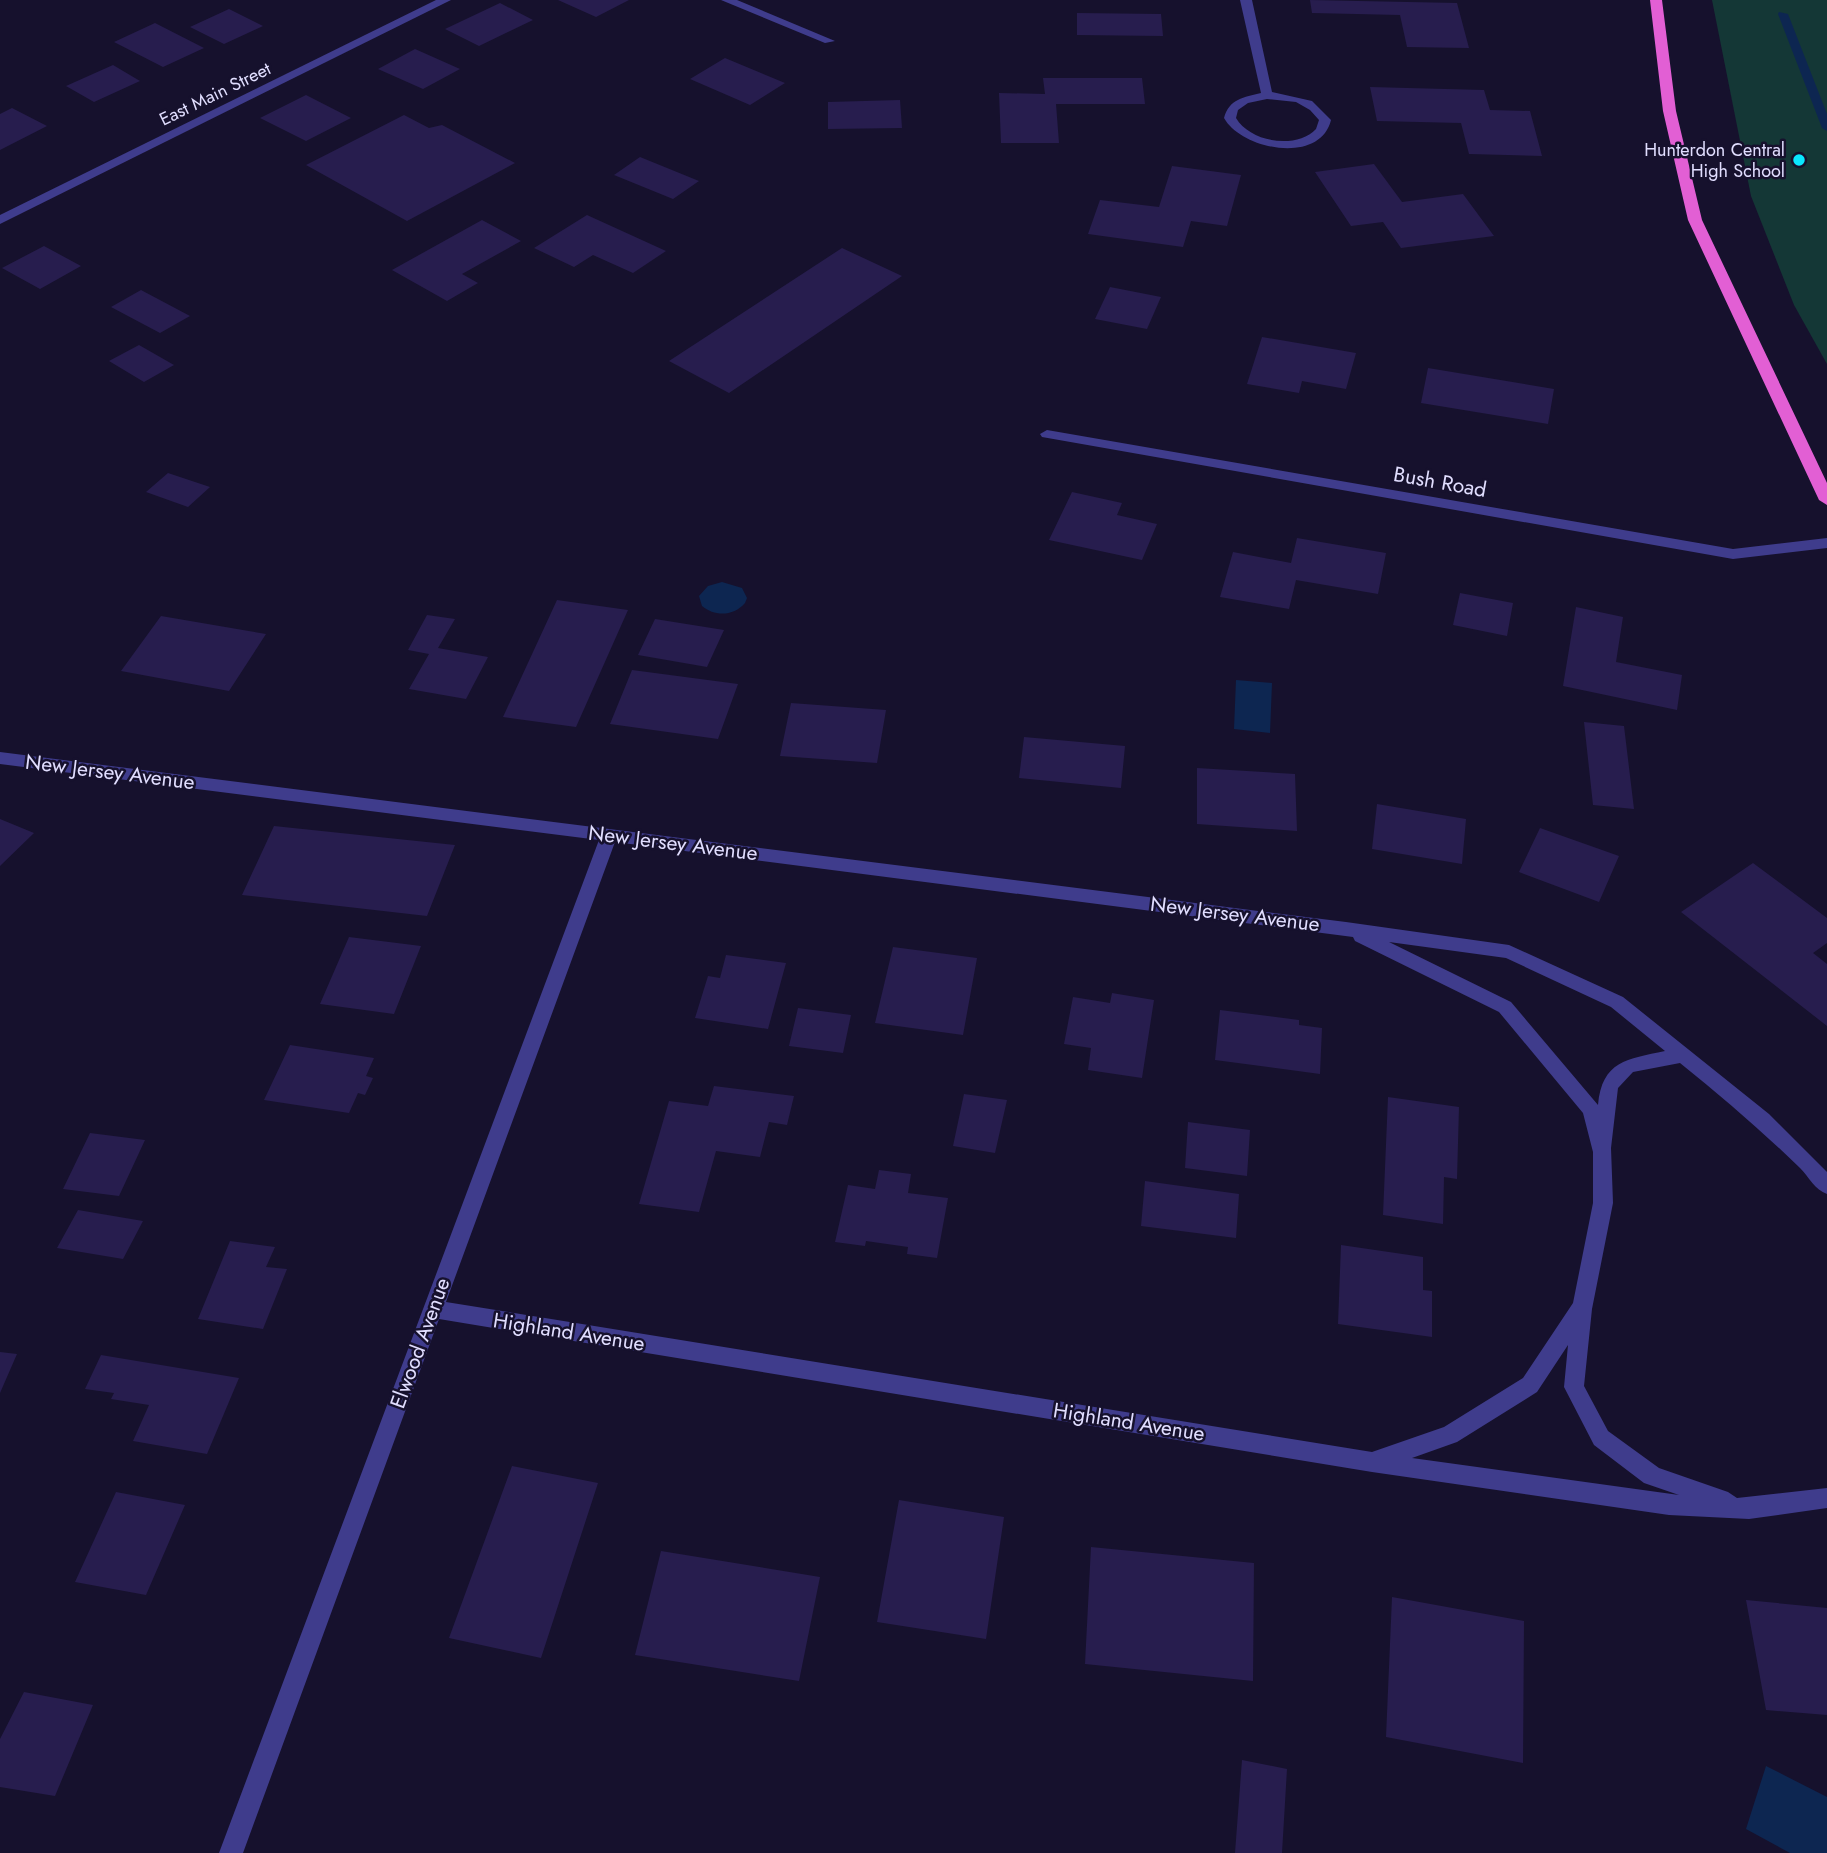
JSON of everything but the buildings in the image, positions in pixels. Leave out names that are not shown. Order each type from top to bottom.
[{"type":"highway","points":[[1656,0],[1667,99],[1682,178],[1695,220],[1827,500]]},
{"type":"street","name":"East Main Street","points":[[0,220],[445,0]]},
{"type":"street","points":[[727,0],[829,41]]},
{"type":"street","points":[[1246,0],[1267,95]]},
{"type":"street","points":[[1267,95],[1298,99],[1311,105],[1325,120],[1324,128],[1318,136],[1292,144],[1260,142],[1237,131],[1230,123],[1229,115],[1233,108],[1253,97],[1267,95]]},
{"type":"street","name":"Bush Road","points":[[1046,434],[1733,554],[1827,544]]},
{"type":"street","name":"New Jersey Avenue","points":[[0,758],[1509,952],[1617,1002],[1762,1119],[1811,1166],[1827,1186]]},
{"type":"street","name":"Elwood Avenue","points":[[231,1853],[610,835]]},
{"type":"street","name":"New Jersey Avenue","points":[[1346,929],[1505,1007],[1591,1110],[1603,1152]]},
{"type":"street","name":"New Jersey Avenue","points":[[1685,1055],[1628,1066],[1609,1085],[1603,1152],[1604,1203],[1583,1306],[1574,1387],[1601,1438],[1652,1476],[1749,1509]]},
{"type":"street","name":"New Jersey Avenue","points":[[1372,1462],[1450,1435],[1530,1385],[1583,1306]]},
{"type":"street","name":"Highland Avenue","points":[[432,1309],[1372,1462],[1669,1506],[1749,1509],[1827,1499]]},
{"type":"green space","name":"Hunterdon Central High School","points":[[1712,0],[1827,0],[1827,364],[1794,305],[1751,196]]},
{"type":"water","points":[[722,582],[742,588],[747,598],[741,607],[724,614],[707,610],[702,606],[699,596],[708,586]]},
{"type":"water","points":[[1236,680],[1272,683],[1270,733],[1234,729]]},
{"type":"water","points":[[1766,1766],[1827,1797],[1827,1853],[1790,1853],[1746,1829]]},
{"type":"waterway","points":[[1783,14],[1827,128]]},
{"type":"place","name":"Hunterdon Central High School","points":[[1799,160]]}]
